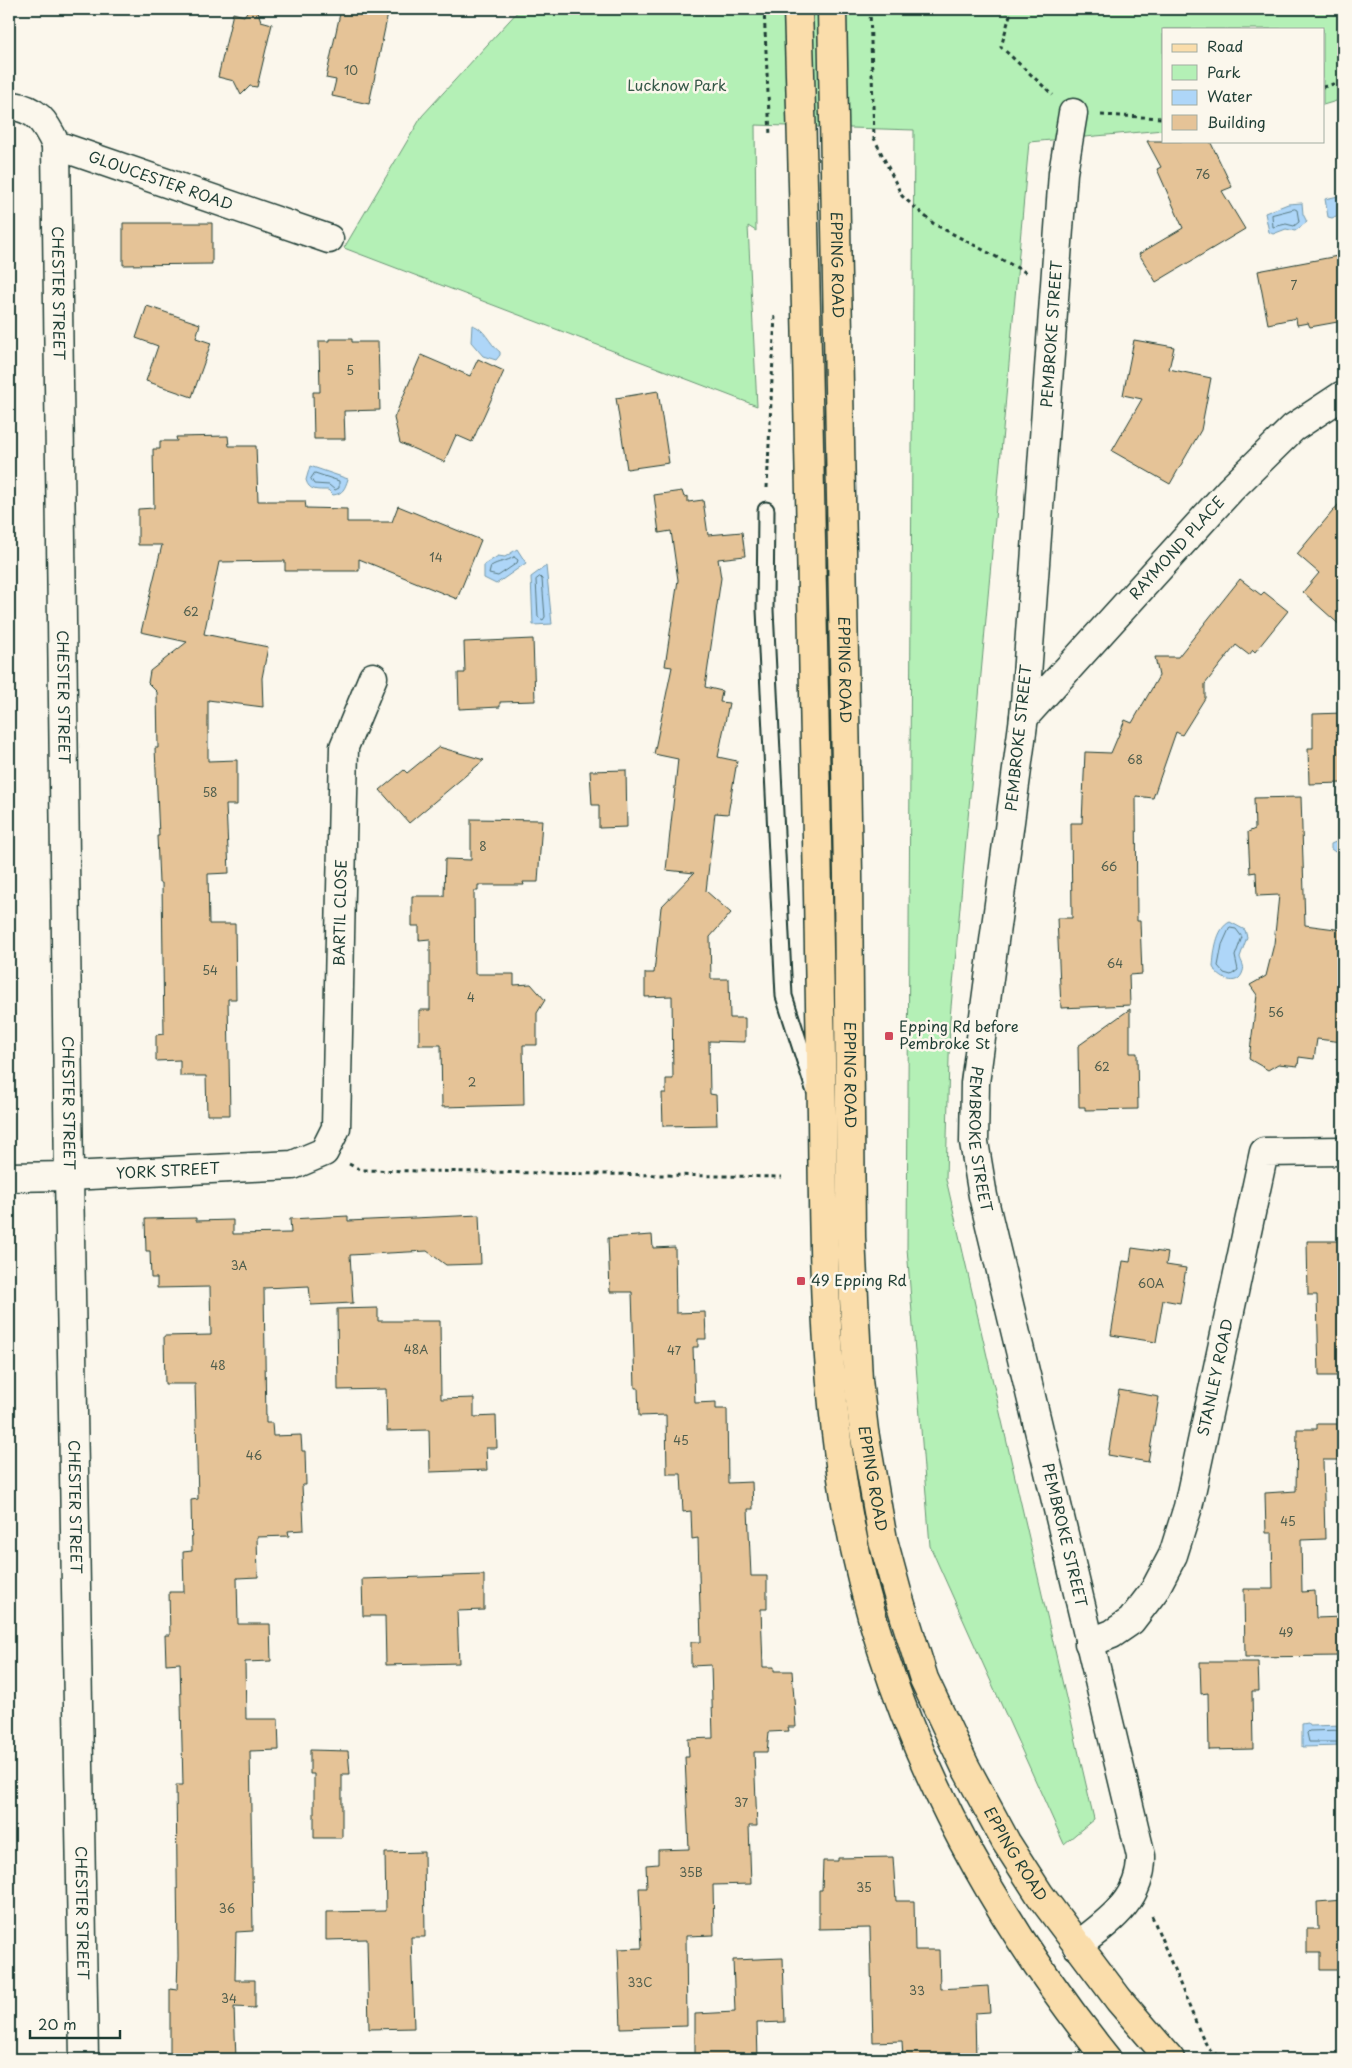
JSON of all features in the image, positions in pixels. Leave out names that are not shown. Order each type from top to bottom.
[{"type":"main road","name":"EPPING ROAD","points":[[798,9],[822,1114],[822,1190],[830,1385],[845,1495],[866,1593],[899,1701],[929,1774],[974,1866],[1018,1939],[1069,2012],[1107,2059]]},
{"type":"main road","name":"EPPING ROAD","points":[[832,9],[836,152],[851,1227],[858,1380],[864,1431],[883,1540],[896,1592],[924,1679],[965,1766],[1006,1842],[1040,1895],[1076,1946],[1170,2059]]},
{"type":"street","points":[[9,105],[31,110],[46,124],[56,145]]},
{"type":"street","name":"PEMBROKE STREET","points":[[1072,113],[1063,173],[1024,718],[974,1083],[974,1142],[982,1196],[1141,1856],[1139,1880],[1130,1897],[1106,1924],[1076,1946]]},
{"type":"street","name":"GLOUCESTER ROAD","points":[[56,145],[329,239]]},
{"type":"street","name":"CHESTER STREET","points":[[56,145],[69,1176],[84,2059]]},
{"type":"street","name":"RAYMOND PLACE","points":[[1024,718],[1230,490],[1293,428],[1343,395]]},
{"type":"street","name":"BARTIL CLOSE","points":[[324,1152],[336,1128],[344,747],[374,677]]},
{"type":"street","name":"STANLEY ROAD","points":[[1089,1643],[1112,1634],[1131,1621],[1162,1577],[1173,1555],[1188,1507],[1264,1152],[1343,1151]]},
{"type":"street","name":"YORK STREET","points":[[9,1177],[69,1176],[293,1165],[324,1152]]},
{"type":"lane","points":[[766,510],[765,610],[784,996],[822,1114]]},
{"type":"path","points":[[764,9],[770,141]]},
{"type":"path","points":[[870,9],[874,138],[902,196],[934,224],[1003,262]]},
{"type":"path","points":[[1324,87],[1343,81]]},
{"type":"path","points":[[766,510],[775,304]]},
{"type":"path","points":[[324,1152],[361,1170],[782,1177]]},
{"type":"path","points":[[1151,1910],[1199,2030],[1208,2048],[1222,2059]]},
{"type":"green space","name":"Lucknow Park","points":[[520,9],[1343,9],[1343,99],[1324,105],[1324,28],[1162,28],[1162,130],[1029,142],[950,1018],[946,1179],[1094,1819],[1064,1844],[930,1546],[907,1248],[914,130],[755,125],[756,231],[748,226],[757,406],[344,248],[422,116]]},
{"type":"water","points":[[1343,195],[1343,213],[1332,218],[1328,217],[1325,199]]},
{"type":"water","points":[[1302,203],[1303,214],[1307,222],[1295,231],[1286,229],[1273,234],[1269,232],[1265,213],[1288,204]]},
{"type":"water","points":[[472,325],[480,329],[500,352],[496,360],[483,356],[471,342]]},
{"type":"water","points":[[310,466],[348,479],[343,490],[333,495],[328,490],[311,488],[306,480]]},
{"type":"water","points":[[517,549],[526,563],[496,584],[484,578],[484,565],[498,556],[505,557]]},
{"type":"water","points":[[546,566],[552,624],[533,625],[531,577]]},
{"type":"water","points":[[1343,807],[1343,854],[1338,854],[1331,849],[1331,844],[1338,841],[1336,808]]},
{"type":"water","points":[[1230,922],[1245,930],[1247,937],[1240,957],[1243,971],[1237,980],[1233,981],[1223,978],[1213,967],[1215,948],[1219,935],[1225,925]]},
{"type":"water","points":[[1308,1723],[1310,1726],[1343,1725],[1343,1746],[1302,1747],[1302,1724]]},
{"type":"building","points":[[249,9],[257,9],[261,21],[272,24],[257,87],[250,86],[241,95],[234,81],[218,77],[233,13],[244,16]]},
{"type":"building","points":[[341,9],[389,9],[369,104],[332,96],[336,80],[326,78]]},
{"type":"building","points":[[1147,141],[1210,142],[1232,187],[1222,191],[1245,229],[1156,282],[1139,254],[1183,228],[1157,169],[1161,167]]},
{"type":"building","points":[[123,223],[212,223],[212,264],[123,265]]},
{"type":"building","points":[[1343,255],[1343,321],[1310,327],[1308,323],[1297,325],[1296,318],[1268,324],[1258,271]]},
{"type":"building","points":[[147,306],[200,324],[196,338],[211,343],[192,397],[146,381],[158,346],[136,338]]},
{"type":"building","points":[[329,339],[352,339],[352,342],[378,342],[380,410],[344,411],[345,439],[314,439],[313,392],[320,392],[319,341],[329,341]]},
{"type":"building","points":[[1134,340],[1174,347],[1169,369],[1211,378],[1201,430],[1170,484],[1112,451],[1142,399],[1123,395]]},
{"type":"building","points":[[421,355],[470,376],[478,359],[504,371],[472,442],[456,435],[444,462],[400,443],[394,418]]},
{"type":"building","points":[[658,391],[669,463],[627,469],[616,398]]},
{"type":"building","points":[[228,436],[229,446],[256,446],[258,501],[305,501],[306,508],[347,509],[347,522],[392,522],[398,506],[481,540],[457,599],[359,559],[359,571],[285,571],[285,561],[219,562],[204,634],[268,647],[262,678],[263,707],[208,700],[208,761],[237,760],[237,805],[226,805],[229,873],[208,874],[209,924],[235,924],[236,999],[228,999],[230,1115],[207,1115],[206,1076],[180,1076],[180,1060],[156,1061],[156,1035],[164,1034],[162,883],[159,883],[157,836],[159,836],[155,748],[158,748],[157,692],[148,683],[150,671],[187,642],[141,632],[162,545],[138,545],[138,509],[154,508],[153,449],[160,449],[160,441],[177,441],[176,437]]},
{"type":"building","points":[[682,491],[684,497],[688,496],[688,502],[703,500],[708,535],[742,532],[745,556],[718,559],[721,578],[705,687],[722,691],[720,702],[729,703],[718,757],[737,761],[728,814],[715,813],[706,891],[731,913],[710,937],[711,979],[729,979],[730,1018],[745,1018],[745,1042],[709,1041],[710,1094],[716,1095],[717,1125],[663,1126],[662,1093],[666,1093],[666,1079],[673,1079],[672,996],[645,997],[645,973],[654,973],[661,907],[694,873],[666,870],[678,759],[654,754],[672,667],[665,666],[678,580],[671,531],[659,533],[654,495]]},
{"type":"building","points":[[1343,499],[1343,628],[1303,592],[1319,573],[1297,554]]},
{"type":"building","points":[[1240,579],[1261,595],[1264,592],[1288,611],[1255,652],[1253,650],[1249,655],[1236,645],[1205,684],[1205,698],[1182,735],[1176,732],[1153,798],[1136,796],[1137,921],[1140,921],[1142,974],[1129,975],[1130,1005],[1061,1008],[1057,918],[1072,918],[1071,823],[1082,823],[1085,752],[1111,753],[1125,720],[1132,723],[1159,676],[1155,657],[1178,657]]},
{"type":"building","points":[[533,639],[535,701],[500,702],[500,707],[459,709],[458,673],[465,673],[464,642]]},
{"type":"building","points":[[1343,713],[1342,783],[1309,784],[1308,748],[1313,748],[1313,714]]},
{"type":"building","points":[[439,747],[484,760],[409,823],[380,790],[404,770],[407,773]]},
{"type":"building","points":[[626,770],[627,827],[599,828],[599,805],[592,805],[590,771]]},
{"type":"building","points":[[1301,797],[1305,925],[1343,930],[1343,1042],[1317,1039],[1314,1059],[1299,1057],[1298,1066],[1278,1064],[1268,1070],[1249,1059],[1257,995],[1250,985],[1266,976],[1274,944],[1279,895],[1257,896],[1256,872],[1250,873],[1248,832],[1255,829],[1254,798]]},
{"type":"building","points":[[471,819],[542,820],[538,882],[523,882],[524,885],[478,885],[478,891],[474,891],[475,974],[514,974],[514,985],[531,984],[545,1000],[537,1013],[537,1045],[523,1045],[524,1105],[442,1107],[441,1045],[419,1045],[419,1010],[430,1010],[430,939],[419,940],[419,926],[412,926],[412,896],[444,896],[445,859],[471,860]]},
{"type":"building","points":[[1130,1009],[1130,1053],[1137,1053],[1138,1109],[1085,1110],[1085,1107],[1079,1107],[1078,1046]]},
{"type":"building","points":[[479,1215],[481,1264],[446,1265],[427,1251],[350,1255],[353,1303],[311,1305],[309,1286],[264,1288],[266,1423],[272,1423],[273,1436],[301,1435],[302,1451],[305,1451],[306,1485],[302,1485],[304,1530],[288,1531],[289,1536],[257,1537],[258,1577],[237,1578],[238,1624],[270,1624],[271,1661],[245,1662],[246,1719],[278,1719],[279,1750],[250,1751],[253,1931],[236,1932],[235,1980],[255,1980],[255,2008],[234,2007],[236,2059],[170,2059],[170,1989],[177,1990],[178,1956],[176,1785],[183,1785],[180,1663],[166,1664],[165,1635],[170,1635],[169,1592],[184,1592],[183,1552],[192,1551],[191,1500],[198,1499],[195,1384],[165,1384],[164,1336],[211,1335],[210,1287],[157,1288],[157,1278],[151,1278],[150,1251],[146,1251],[145,1219],[196,1218],[196,1221],[233,1220],[233,1234],[291,1233],[290,1219],[348,1216],[348,1221]]},
{"type":"building","points":[[652,1235],[653,1248],[675,1247],[676,1313],[705,1312],[706,1339],[698,1339],[698,1347],[693,1347],[695,1403],[716,1402],[716,1409],[727,1409],[728,1483],[752,1482],[753,1509],[748,1509],[751,1576],[767,1576],[767,1609],[761,1609],[763,1667],[774,1667],[774,1671],[792,1671],[796,1727],[788,1727],[789,1731],[769,1732],[767,1752],[754,1752],[757,1826],[749,1826],[751,1884],[713,1885],[714,1935],[686,1936],[687,2026],[621,2028],[618,1949],[642,1948],[639,1888],[647,1888],[646,1865],[658,1864],[658,1850],[689,1849],[685,1757],[689,1757],[688,1739],[713,1738],[711,1665],[691,1666],[691,1642],[701,1642],[698,1538],[692,1539],[691,1511],[683,1512],[681,1474],[667,1474],[666,1415],[639,1416],[638,1388],[635,1388],[632,1292],[610,1292],[608,1238]]},
{"type":"building","points":[[1307,1241],[1343,1241],[1343,1376],[1319,1376],[1317,1295],[1308,1295]]},
{"type":"building","points":[[1132,1248],[1168,1253],[1166,1265],[1186,1268],[1180,1303],[1163,1300],[1156,1342],[1111,1335],[1123,1261],[1130,1262]]},
{"type":"building","points":[[378,1308],[378,1321],[440,1321],[441,1399],[474,1398],[474,1417],[496,1416],[497,1448],[486,1448],[487,1470],[430,1472],[429,1430],[387,1431],[386,1389],[338,1390],[337,1309]]},
{"type":"building","points":[[1119,1390],[1159,1397],[1148,1462],[1108,1455]]},
{"type":"building","points":[[1317,1424],[1343,1424],[1343,1460],[1323,1460],[1325,1539],[1301,1540],[1302,1592],[1315,1591],[1316,1618],[1343,1617],[1343,1656],[1245,1657],[1244,1589],[1273,1589],[1272,1533],[1266,1533],[1265,1493],[1296,1491],[1297,1429],[1317,1429]]},
{"type":"building","points":[[484,1575],[484,1610],[457,1611],[459,1663],[386,1665],[385,1616],[363,1616],[362,1579]]},
{"type":"building","points":[[1200,1662],[1258,1662],[1259,1691],[1252,1691],[1253,1749],[1209,1750],[1208,1693],[1201,1694]]},
{"type":"building","points":[[310,1750],[348,1751],[350,1774],[342,1774],[342,1838],[314,1838],[314,1774],[310,1774]]},
{"type":"building","points":[[424,1852],[425,1937],[411,1937],[414,2028],[369,2029],[367,1939],[326,1940],[326,1912],[386,1911],[385,1853]]},
{"type":"building","points":[[893,1857],[896,1901],[914,1901],[915,1950],[939,1950],[940,1989],[988,1986],[990,2012],[975,2013],[976,2059],[903,2059],[902,2041],[873,2042],[870,1928],[819,1929],[819,1890],[822,1890],[823,1861],[838,1861],[838,1858]]},
{"type":"building","points":[[1343,1900],[1343,1970],[1320,1970],[1320,1953],[1307,1953],[1307,1929],[1318,1929],[1317,1902]]},
{"type":"building","points":[[783,1958],[785,2022],[757,2023],[758,2059],[695,2059],[695,2014],[735,2012],[733,1960]]},
{"type":"place","name":"Epping Rd before Pembroke St","points":[[889,1036]]},
{"type":"place","name":"49 Epping Rd","points":[[801,1281]]}]
